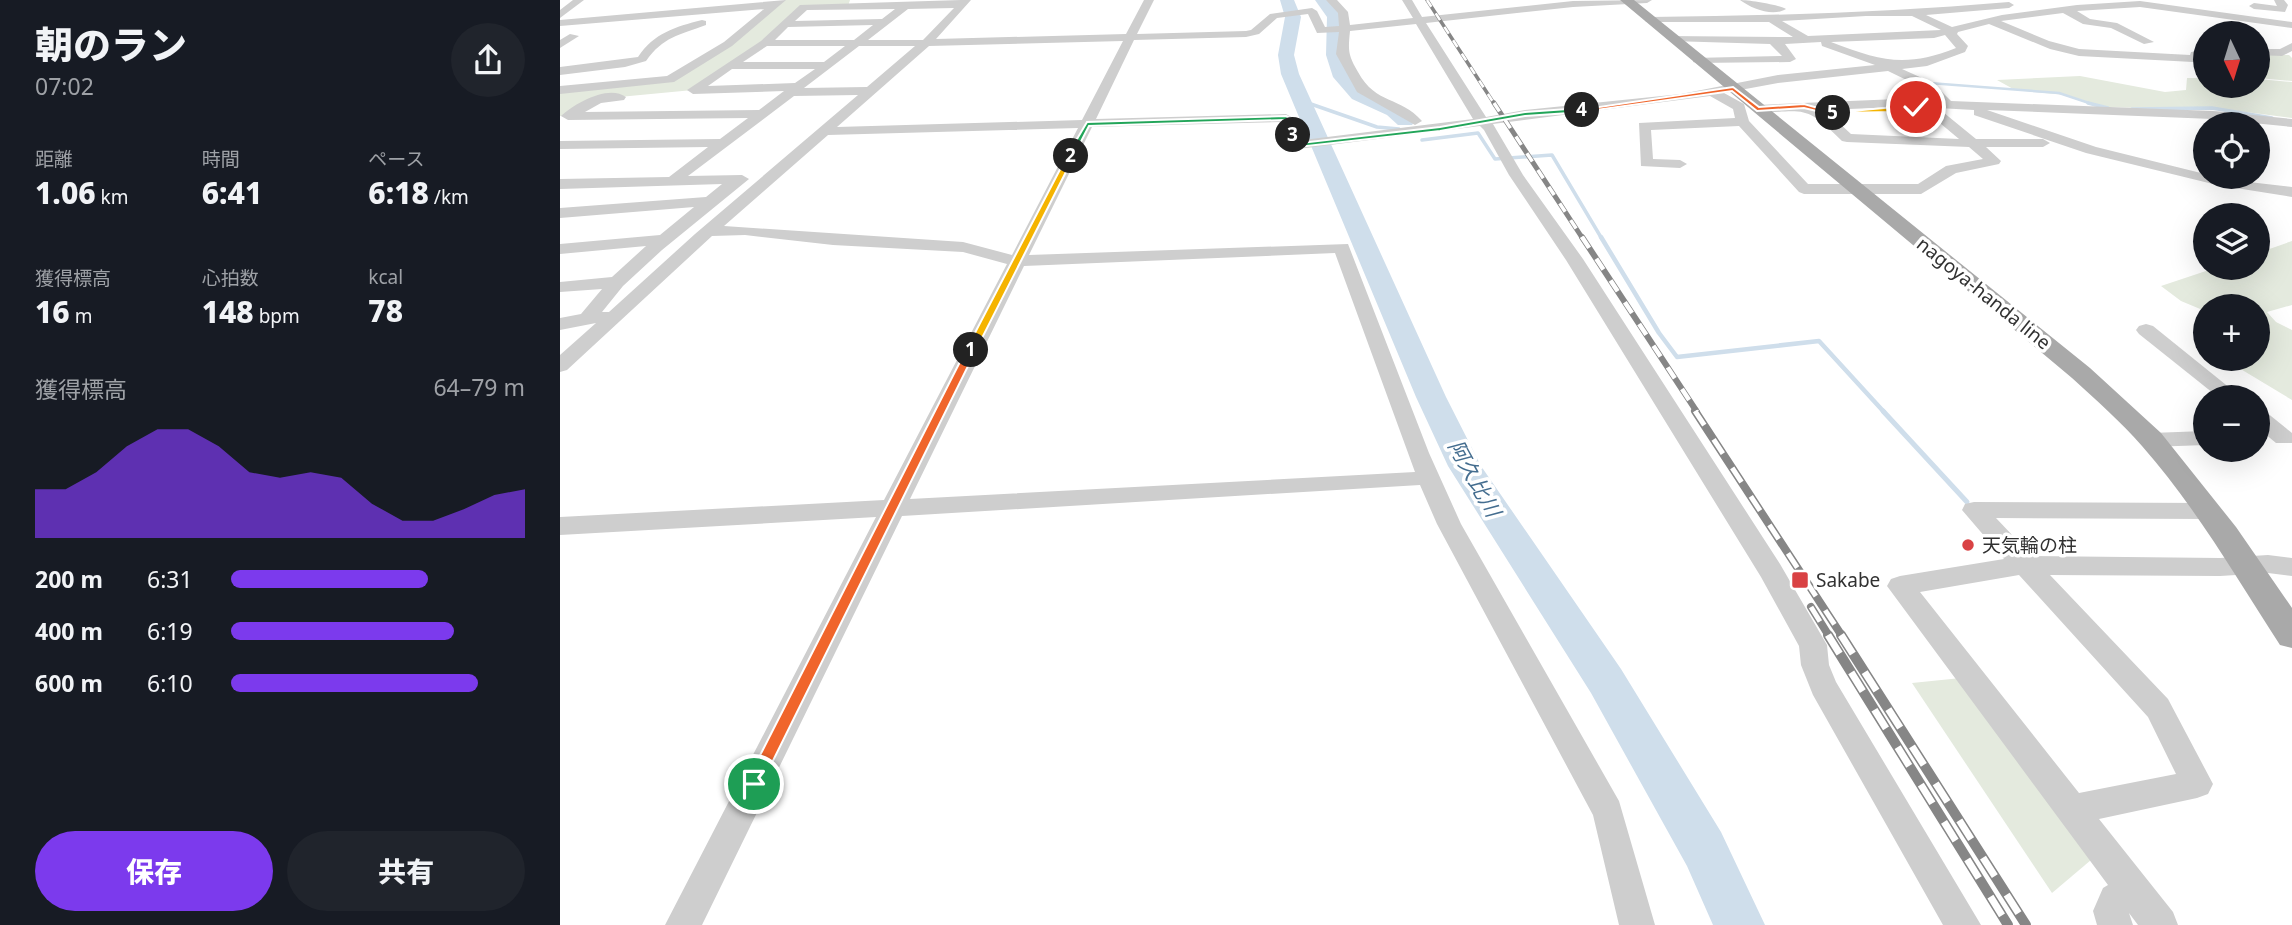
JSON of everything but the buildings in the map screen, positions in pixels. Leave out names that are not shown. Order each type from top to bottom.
[{"type":"main road","name":"nagoya-handa line","points":[[1626,0],[1648,10],[1671,38],[1750,115],[1859,191],[2081,373],[2151,440],[2208,511],[2292,635]]},
{"type":"street","points":[[563,11],[579,0]]},
{"type":"street","points":[[563,11],[689,0]]},
{"type":"street","points":[[683,925],[1149,0]]},
{"type":"street","points":[[1331,0],[1343,12],[1338,31],[1342,54],[1362,89],[1374,98],[1402,110],[1415,121]]},
{"type":"street","points":[[1408,0],[1422,19],[1478,117],[1490,125],[1506,160],[1548,225],[1574,259],[1771,571],[1813,645],[1815,665],[1823,686],[1963,925]]},
{"type":"street","points":[[765,43],[926,43],[1246,34],[1255,32],[1263,21],[1277,13],[1306,11],[1316,14],[1321,31],[1338,31],[1360,25],[1422,19],[1451,12],[1626,0]]},
{"type":"street","points":[[1745,0],[1811,40],[1893,68],[1929,86],[1948,105]]},
{"type":"street","points":[[1928,0],[2021,31],[2042,43],[2070,50],[2193,59]]},
{"type":"street","points":[[2056,0],[2087,22],[2113,25],[2148,42]]},
{"type":"street","points":[[2245,5],[2281,10],[2283,5],[2279,0]]},
{"type":"street","points":[[563,11],[778,2]]},
{"type":"street","points":[[560,90],[670,79],[728,44],[778,2]]},
{"type":"street","points":[[693,90],[765,43],[804,7],[849,3],[964,3]]},
{"type":"street","points":[[675,179],[908,3]]},
{"type":"street","points":[[560,366],[768,178],[926,43],[964,3]]},
{"type":"street","points":[[1648,10],[1766,15],[1914,13],[2014,4],[2043,12]]},
{"type":"street","points":[[1671,38],[1773,41],[1883,38],[1951,32],[1991,21],[2043,12],[2146,4],[2204,6],[2292,25]]},
{"type":"street","points":[[1264,5],[1277,13]]},
{"type":"street","points":[[1766,15],[1823,6],[1852,5],[1866,13]]},
{"type":"street","points":[[2069,9],[2136,13],[2292,30]]},
{"type":"street","points":[[822,131],[1286,118],[1298,145],[1341,141],[1485,122],[1525,114],[1584,110],[1723,91],[1778,79],[1918,65],[1961,50],[1962,46],[1951,32],[1914,13]]},
{"type":"street","points":[[743,20],[756,19]]},
{"type":"street","points":[[655,28],[715,22]]},
{"type":"street","points":[[785,24],[883,22]]},
{"type":"street","points":[[560,71],[625,64],[642,59],[652,44],[668,34],[702,23]]},
{"type":"street","points":[[1696,60],[1790,59],[1782,47],[1773,41]]},
{"type":"street","points":[[2270,52],[2282,53],[2292,46]]},
{"type":"street","points":[[730,66],[828,65]]},
{"type":"street","points":[[564,116],[598,99],[693,90],[868,92]]},
{"type":"street","points":[[1804,106],[1820,112],[1896,110],[1921,104]]},
{"type":"street","points":[[1750,115],[1804,189],[1921,189],[1951,169],[1994,161],[1921,104]]},
{"type":"street","points":[[1680,164],[1646,163],[1644,126],[1750,115],[1804,106],[1921,104],[2213,115],[2292,123]]},
{"type":"street","points":[[1971,105],[1984,115],[2060,141],[2217,181],[2292,192]]},
{"type":"street","points":[[1820,112],[1847,138],[1970,142],[2060,141]]},
{"type":"street","points":[[564,116],[762,114]]},
{"type":"street","points":[[560,145],[724,143]]},
{"type":"street","points":[[560,184],[768,178]]},
{"type":"street","points":[[587,318],[617,282],[737,179]]},
{"type":"street","points":[[560,213],[710,201]]},
{"type":"street","points":[[560,249],[745,230],[833,240],[963,247],[1016,261],[1342,248],[1427,476],[1469,562],[1608,812],[1637,925]]},
{"type":"street","points":[[560,287],[617,282]]},
{"type":"street","points":[[560,324],[587,318],[615,317]]},
{"type":"street","points":[[2146,330],[2216,385]]},
{"type":"street","points":[[2270,427],[2284,438],[2270,438]]},
{"type":"street","points":[[2151,440],[2193,438]]},
{"type":"street","points":[[560,526],[1190,493],[1412,480],[1427,476]]},
{"type":"street","points":[[2071,810],[2197,784],[2158,708],[1974,510],[2208,511]]},
{"type":"street","points":[[2160,925],[1900,586],[2024,565],[2268,564],[2292,567]]},
{"type":"street","points":[[2115,925],[2111,911],[2115,900],[2136,894]]},
{"type":"shaded area","points":[[785,0],[850,0],[848,6],[804,7],[765,43],[693,90],[598,99],[568,116],[560,116],[560,92],[674,81],[730,46]]},
{"type":"shaded area","points":[[2270,55],[2289,55],[2292,58],[2292,81],[2270,79]]},
{"type":"shaded area","points":[[2080,76],[2165,92],[2186,90],[2187,78],[2193,78],[2193,98],[2270,98],[2270,80],[2292,82],[2292,118],[2270,115],[2270,112],[2104,107],[2065,95],[2015,90],[1997,80]]},
{"type":"shaded area","points":[[2292,241],[2292,305],[2270,311],[2270,294],[2193,294],[2193,306],[2181,301],[2161,286],[2193,275],[2193,280],[2270,280],[2270,249]]},
{"type":"shaded area","points":[[2270,315],[2276,322],[2292,330],[2292,400],[2244,371],[2270,371]]},
{"type":"shaded area","points":[[1961,678],[2091,860],[2052,893],[1912,683]]},
{"type":"waterway","name":"阿久比川","points":[[1287,0],[1293,17],[1286,55],[1290,74],[1431,397],[1465,466],[1490,507],[1606,681],[1704,849],[1739,925]]},
{"type":"waterway","points":[[1322,0],[1335,17],[1335,55],[1342,77],[1358,95],[1394,111],[1405,121]]},
{"type":"waterway","points":[[1929,83],[2059,93],[2092,104]]},
{"type":"waterway","name":"阿久比川","points":[[1300,100],[1313,105]]},
{"type":"waterway","points":[[1308,103],[1377,127],[1399,129]]},
{"type":"waterway","points":[[2088,103],[2092,104]]},
{"type":"waterway","points":[[2092,104],[2108,108]]},
{"type":"waterway","points":[[2132,109],[2212,108],[2272,118]]},
{"type":"waterway","points":[[1422,140],[1478,133],[1495,159],[1552,155],[1602,239]]},
{"type":"waterway","points":[[1601,237],[1659,333],[1677,357],[1819,341],[1884,412]]},
{"type":"waterway","points":[[1883,411],[1967,502]]},
{"type":"railway","points":[[1427,0],[1495,105]]},
{"type":"railway","points":[[1494,103],[1583,239]]},
{"type":"railway","points":[[1582,237],[1697,412]]},
{"type":"railway","points":[[1695,411],[1842,636]]},
{"type":"railway","points":[[1811,607],[1829,636]]},
{"type":"railway","points":[[1828,635],[2008,925]]},
{"type":"railway","points":[[1841,635],[2026,925]]},
{"type":"place","name":"天気輪の柱","points":[[1968,545]]},
{"type":"place","name":"Sakabe","points":[[1800,580]]},
{"type":"route","points":[[754,784],[1087,124],[1286,118],[1298,145],[1440,129],[1525,114],[1681,98],[1733,89],[1757,109],[1804,106],[1820,112],[1853,113],[1916,107]]}]
